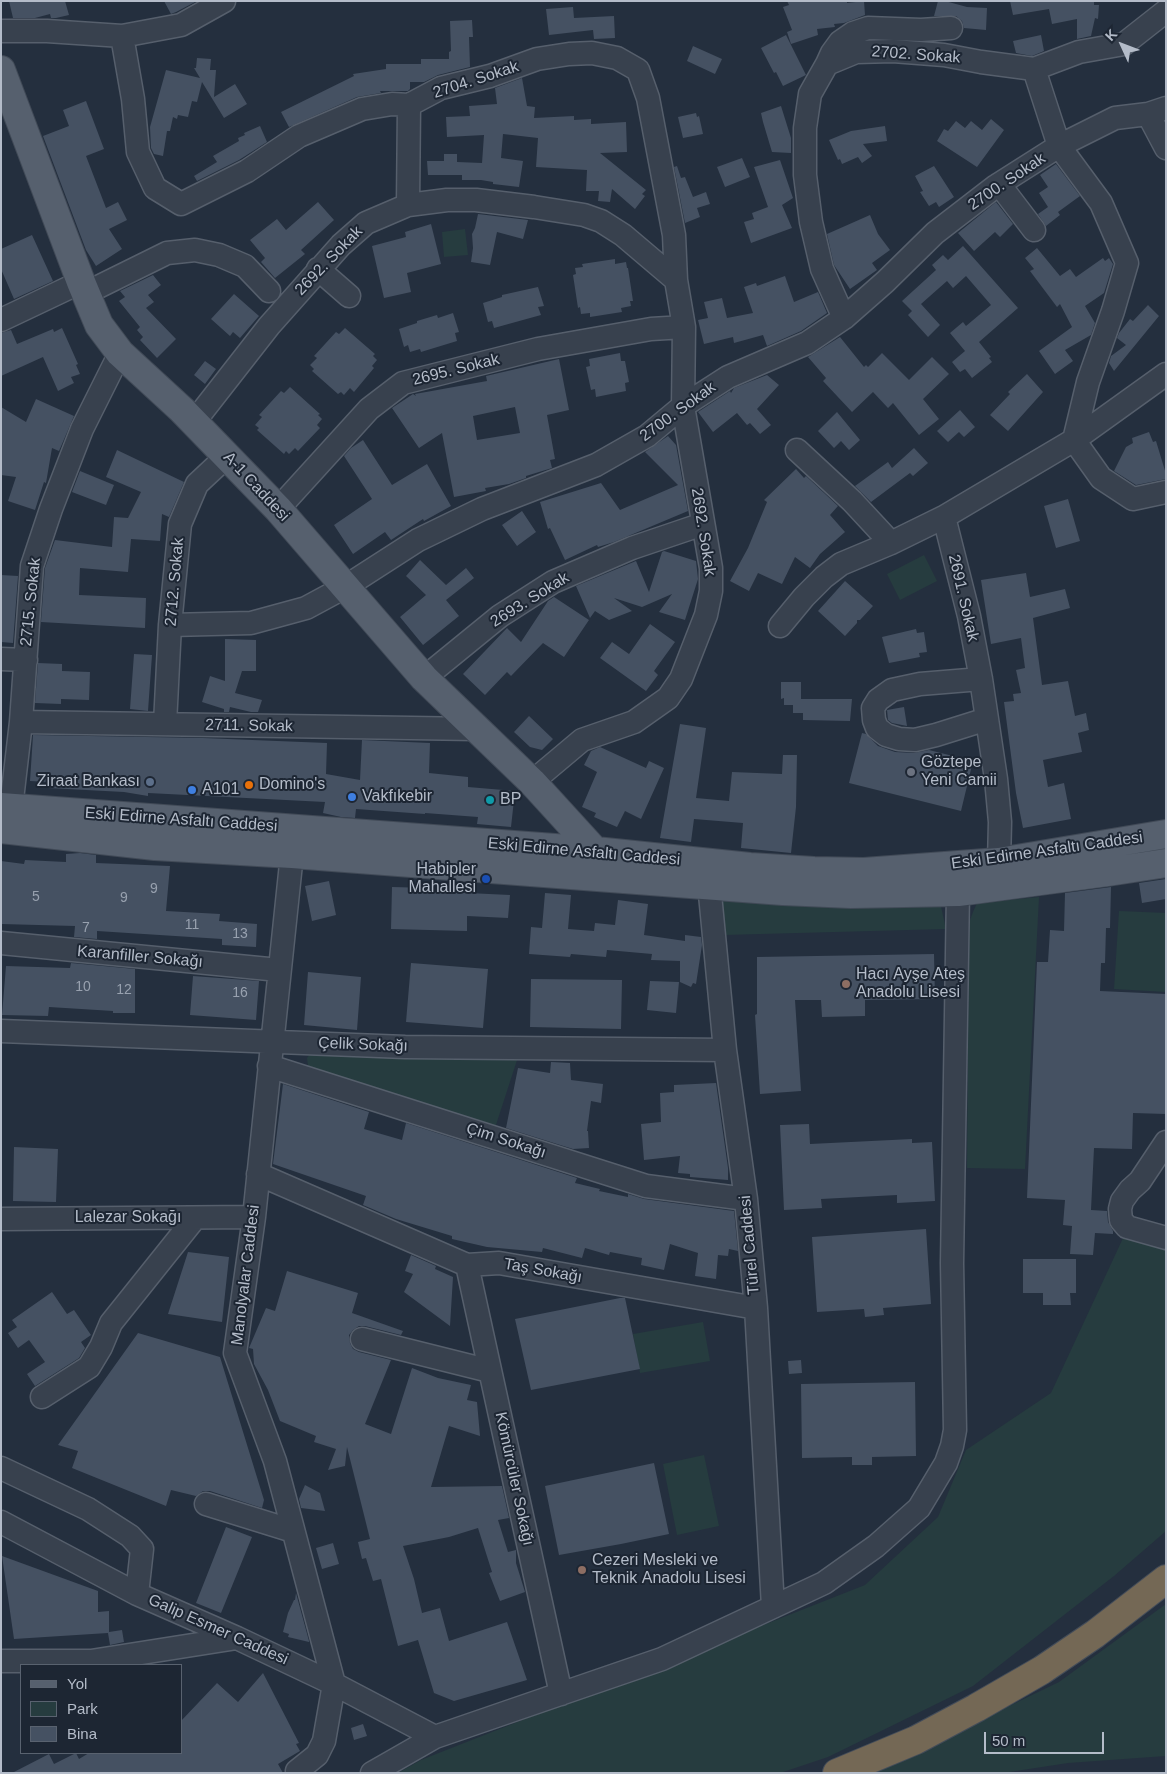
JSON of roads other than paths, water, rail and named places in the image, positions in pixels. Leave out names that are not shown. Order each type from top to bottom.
[{"type":"highway","points":[[837,1773],[916,1740],[1042,1670],[1095,1634],[1166,1579]]},
{"type":"main road","name":"A-1 Caddesi","points":[[1,70],[99,325],[120,353],[194,422],[278,509],[424,678],[532,782],[593,864]]},
{"type":"main road","name":"Eski Edirne Asfaltı Caddesi","points":[[4,816],[155,846],[446,866],[593,864],[750,867],[864,872],[999,862],[1166,834]]},
{"type":"main road","name":"Eski Edirne Asfaltı Caddesi","points":[[4,816],[530,847],[593,864],[709,884],[783,891],[851,894],[958,892],[1166,863]]},
{"type":"street","points":[[1,31],[47,31],[122,36],[181,26],[224,1]]},
{"type":"street","name":"2702. Sokak","points":[[827,64],[856,52],[893,51],[944,54],[981,62],[1034,69],[1079,52],[1124,44],[1166,11]]},
{"type":"street","points":[[844,318],[822,269],[811,222],[805,175],[805,128],[810,94],[832,52],[840,42],[853,33],[868,28],[921,30],[951,28]]},
{"type":"street","name":"2704. Sokak","points":[[122,36],[133,99],[138,152],[155,188],[181,204],[247,171],[299,136],[362,109],[392,104],[409,105],[441,88],[490,76],[537,59],[569,54],[592,53],[617,58],[638,70],[648,98],[674,235],[676,280],[684,327],[683,406]]},
{"type":"street","points":[[1034,69],[1059,146],[1101,203],[1127,263],[1113,311],[1088,382],[1074,440],[1101,478],[1133,499],[1166,492]]},
{"type":"street","points":[[408,205],[409,105]]},
{"type":"street","points":[[1157,111],[1166,148]]},
{"type":"street","name":"2700. Sokak","points":[[170,625],[251,623],[306,608],[345,587],[418,540],[482,510],[596,465],[647,436],[683,406],[728,376],[807,342],[844,318],[885,282],[935,233],[999,184],[1059,146],[1115,118],[1157,111]]},
{"type":"street","points":[[999,184],[1034,230]]},
{"type":"street","name":"2692. Sokak","points":[[194,422],[269,326],[341,245],[366,223],[408,205],[448,200],[476,200],[534,206],[584,215],[601,222],[623,235],[676,280]]},
{"type":"street","points":[[1,320],[167,253],[195,250],[219,254],[245,266],[269,291]]},
{"type":"street","points":[[318,269],[349,296]]},
{"type":"street","name":"2695. Sokak","points":[[278,509],[369,409],[403,383],[538,349],[651,329],[684,327]]},
{"type":"street","name":"2715. Sokak","points":[[4,816],[21,722],[32,566],[50,509],[82,429],[120,353]]},
{"type":"street","points":[[780,626],[804,597],[824,577],[841,564],[891,543],[944,516],[1074,440],[1166,374]]},
{"type":"street","name":"2692. Sokak","points":[[532,782],[582,740],[634,722],[668,698],[681,679],[706,615],[711,591],[711,568],[683,406]]},
{"type":"street","points":[[797,450],[852,501],[891,543]]},
{"type":"street","name":"2712. Sokak","points":[[165,724],[170,625],[180,524],[197,484],[227,456]]},
{"type":"street","name":"2691. Sokak","points":[[944,516],[969,616],[981,679],[996,779],[1000,822],[999,862]]},
{"type":"street","name":"2693. Sokak","points":[[424,678],[500,616],[553,582],[632,548],[703,524]]},
{"type":"street","points":[[1,660],[26,660]]},
{"type":"street","points":[[981,679],[920,684],[892,690],[878,700],[873,708],[874,720],[877,728],[886,735],[899,739],[915,740],[987,719]]},
{"type":"street","name":"2711. Sokak","points":[[21,722],[476,729]]},
{"type":"street","name":"Manolyalar Caddesi","points":[[292,854],[254,1217],[235,1353],[275,1461],[334,1684]]},
{"type":"street","name":"Türel Caddesi","points":[[709,884],[725,1050],[746,1199],[756,1308],[772,1607]]},
{"type":"street","points":[[372,1773],[435,1737],[662,1659],[824,1583],[876,1546],[919,1508],[938,1478],[952,1446],[955,1430],[952,1263],[958,892]]},
{"type":"street","name":"Karanfiller Sokağı","points":[[1,944],[279,970]]},
{"type":"street","name":"Çelik Sokağı","points":[[1,1032],[405,1047],[725,1050]]},
{"type":"street","name":"Çim Sokağı","points":[[269,1066],[646,1186],[746,1199]]},
{"type":"street","points":[[1166,1142],[1140,1181],[1122,1201],[1120,1209],[1121,1220],[1127,1227],[1166,1238]]},
{"type":"street","name":"Taş Sokağı","points":[[258,1174],[466,1265],[499,1263],[756,1308]]},
{"type":"street","name":"Lalezar Sokağı","points":[[1,1219],[254,1217]]},
{"type":"street","points":[[42,1397],[89,1367],[101,1347],[111,1323],[195,1218]]},
{"type":"street","name":"Kömürcüler Sokağı","points":[[466,1265],[561,1694]]},
{"type":"street","points":[[362,1339],[490,1371]]},
{"type":"street","points":[[8,1470],[88,1509],[130,1536],[142,1549],[137,1594]]},
{"type":"street","points":[[206,1504],[294,1531]]},
{"type":"street","name":"Galip Esmer Caddesi","points":[[1,1522],[137,1594],[334,1684],[435,1737]]},
{"type":"street","points":[[1,1661],[90,1661],[236,1638]]},
{"type":"street","points":[[297,1771],[317,1755],[324,1741],[334,1684]]},
{"type":"place","name":"Göztepe Yeni Camii","points":[[911,772]]},
{"type":"place","name":"Ziraat Bankası","points":[[150,782]]},
{"type":"place","name":"Domino's","points":[[249,785]]},
{"type":"place","name":"A101","points":[[192,790]]},
{"type":"place","name":"Vakfıkebir","points":[[352,797]]},
{"type":"place","name":"BP","points":[[490,800]]},
{"type":"place","name":"Habipler Mahallesi","points":[[486,879]]},
{"type":"place","name":"Hacı Ayşe Ateş Anadolu Lisesi","points":[[846,984]]},
{"type":"place","name":"Cezeri Mesleki ve Teknik Anadolu Lisesi","points":[[582,1570]]}]
